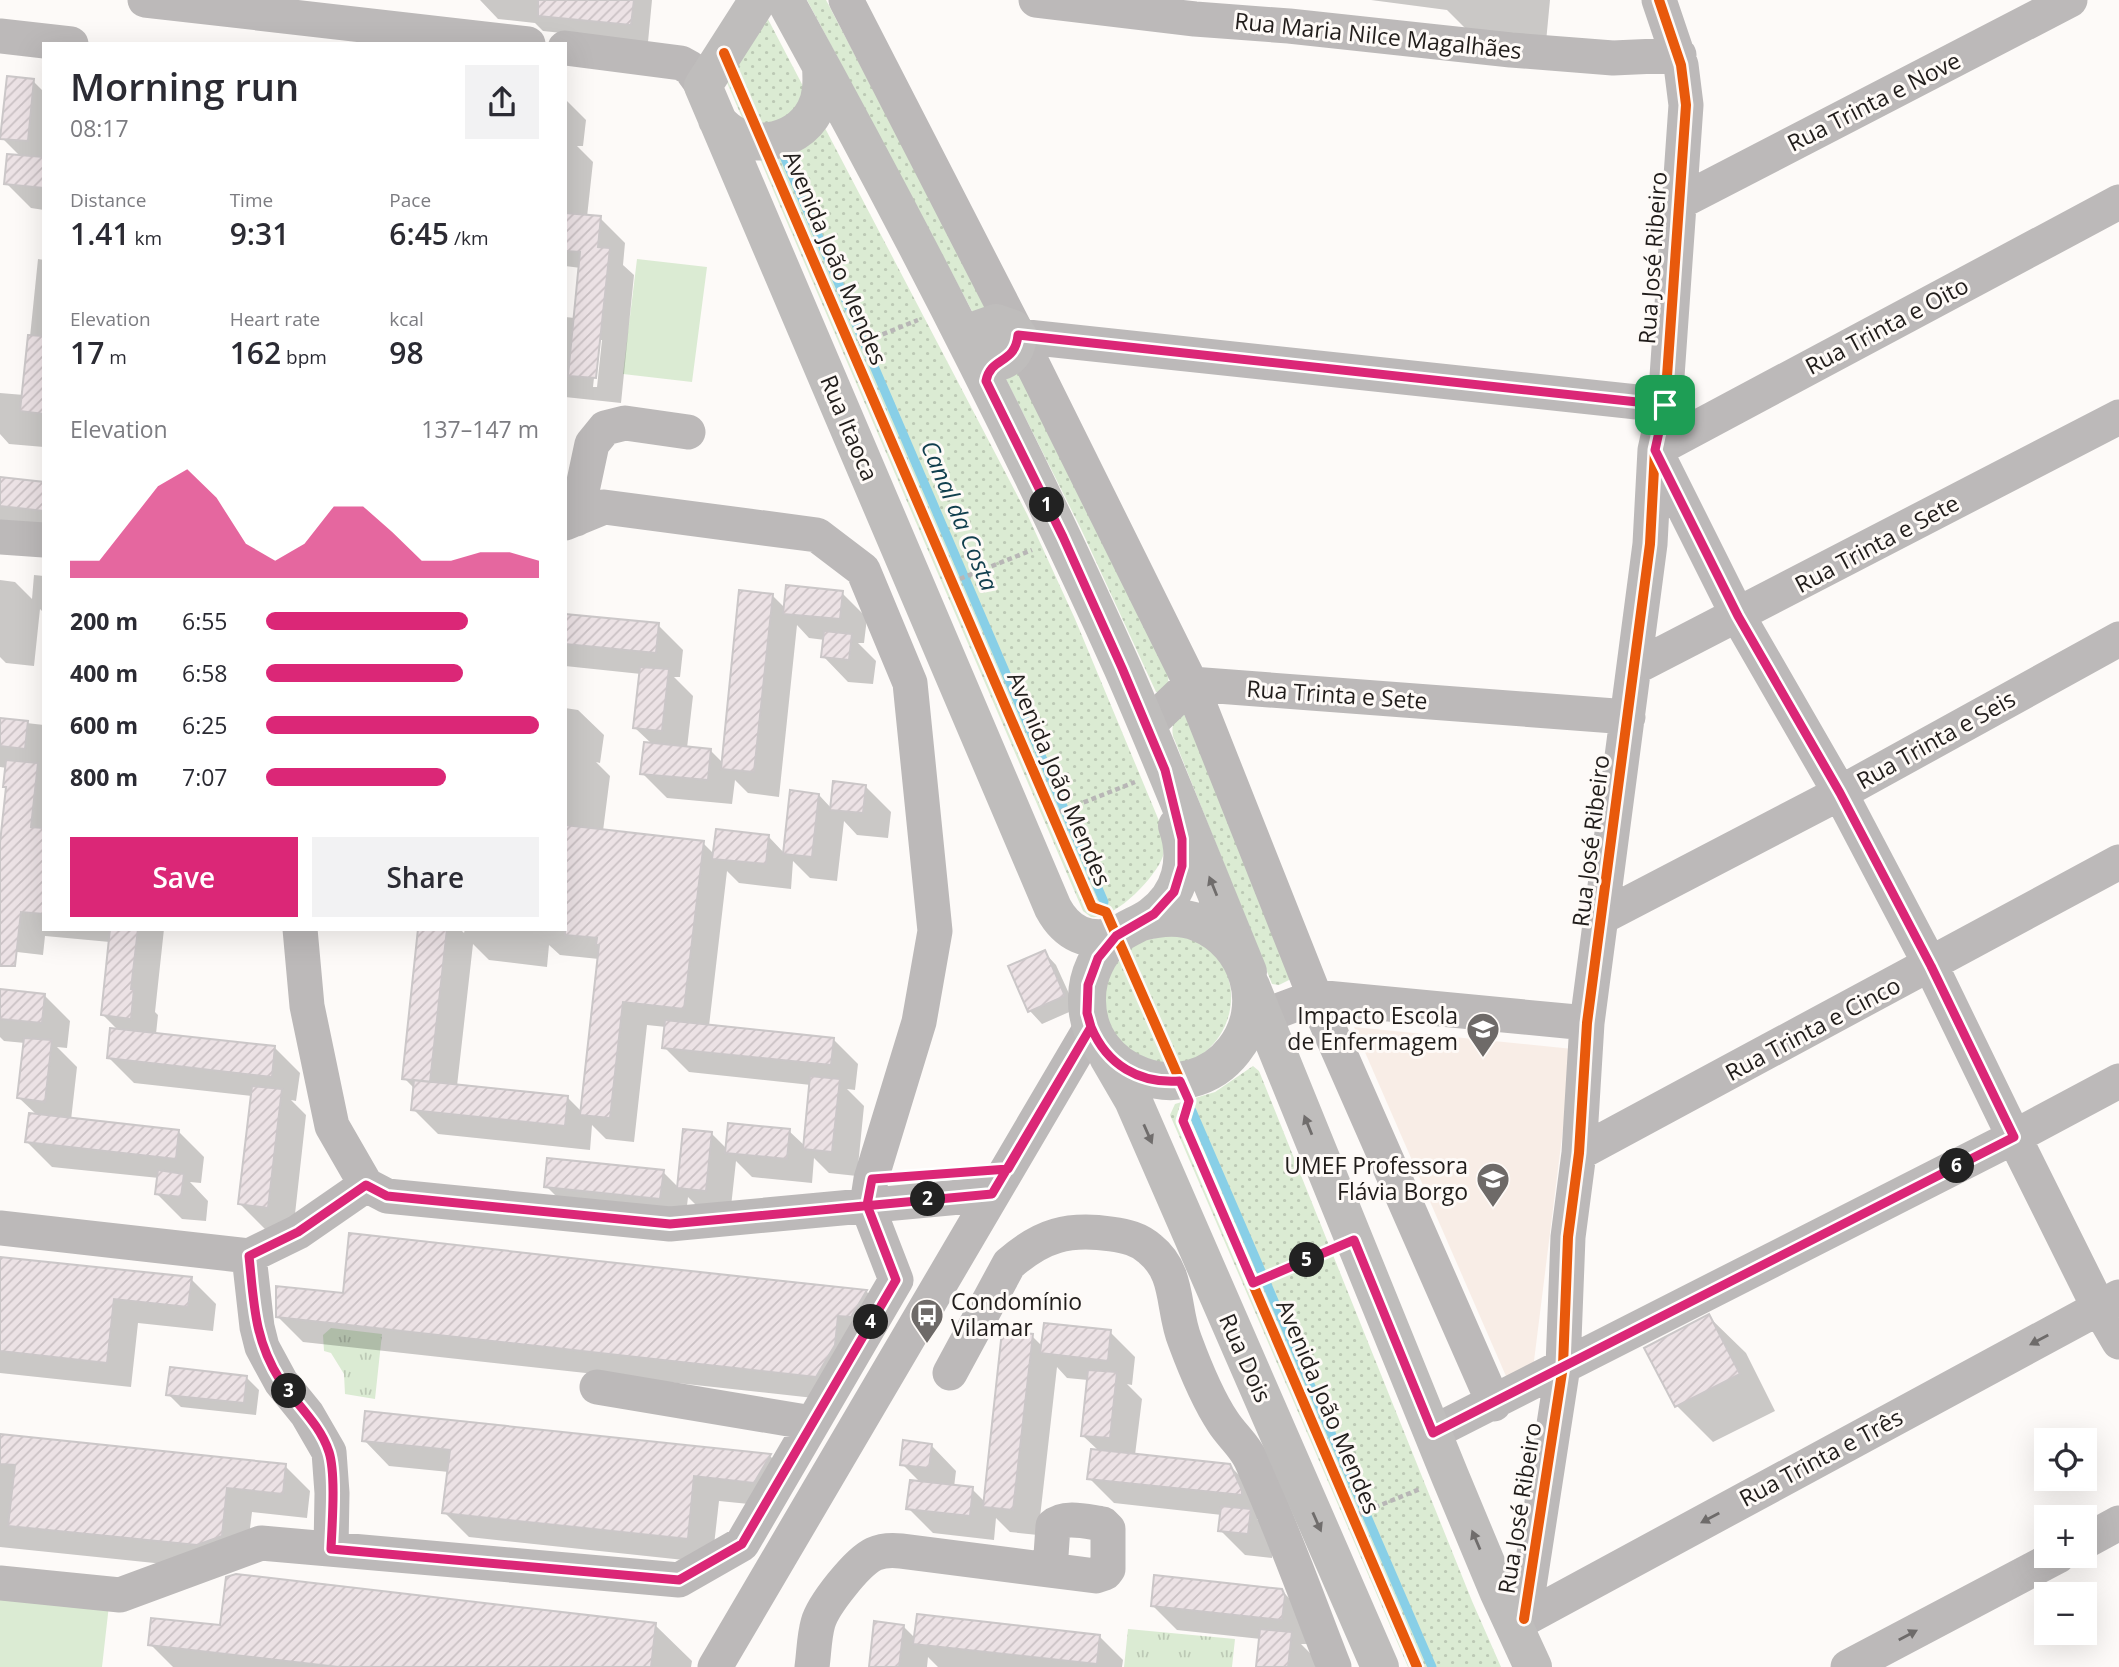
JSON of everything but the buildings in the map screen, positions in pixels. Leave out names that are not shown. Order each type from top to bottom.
[{"type":"main road","points":[[732,40],[748,29],[768,24],[788,28],[813,52],[821,93],[816,109],[806,123],[785,138],[752,142],[728,131],[710,103],[732,40],[758,0]]},
{"type":"main road","points":[[785,0],[813,52],[991,340],[1063,537],[1147,726],[1450,1476],[1518,1622],[1533,1667]]},
{"type":"main road","name":"Rua Itaoca","points":[[710,103],[1053,908]]},
{"type":"main road","points":[[1053,908],[1065,927],[1074,933],[1095,939],[1129,929],[1170,917],[1198,922],[1223,937],[1233,947],[1254,992],[1243,1038],[1227,1059],[1205,1074],[1180,1081],[1152,1080],[1126,1070],[1094,1031],[1088,985],[1098,958],[1129,929],[1154,914],[1174,892],[1182,866],[1182,839],[1165,770]]},
{"type":"main road","name":"Rua Dois","points":[[1053,908],[1062,950],[1094,1031],[1133,1100],[1380,1667]]},
{"type":"street","points":[[145,0],[511,42]]},
{"type":"street","points":[[846,0],[991,340],[1191,684],[1315,997],[1494,1404]]},
{"type":"street","name":"Rua Maria Nilce Magalhães","points":[[1036,0],[1197,9],[1601,57],[1679,55]]},
{"type":"street","name":"Rua José Ribeiro","points":[[1518,1622],[1563,1366],[1568,1237],[1579,1153],[1587,1023],[1650,544],[1655,450],[1665,405],[1686,106],[1684,74],[1659,0]]},
{"type":"street","name":"Rua Trinta e Nove","points":[[1678,203],[2070,0]]},
{"type":"street","points":[[0,36],[53,42]]},
{"type":"street","name":"Rua Itaoca","points":[[567,48],[681,63],[698,77],[710,103]]},
{"type":"street","name":"Rua Trinta e Oito","points":[[1655,450],[2119,202]]},
{"type":"street","points":[[991,340],[1665,405]]},
{"type":"street","name":"Rua Trinta e Sete","points":[[1634,668],[2119,417]]},
{"type":"street","points":[[571,521],[592,444],[606,428],[625,423],[688,432]]},
{"type":"street","points":[[1655,450],[1738,616],[1840,793],[1931,966],[2014,1137],[2109,1303],[2119,1342]]},
{"type":"street","points":[[0,1583],[120,1595],[261,1543],[679,1580],[742,1544],[896,1280],[869,1192],[919,1022],[935,932],[910,683],[863,570],[817,535],[604,507],[571,521]]},
{"type":"street","points":[[0,537],[42,540]]},
{"type":"street","name":"Rua Trinta e Seis","points":[[1602,917],[1840,793],[2119,639]]},
{"type":"street","points":[[1147,726],[1191,684]]},
{"type":"street","name":"Rua Trinta e Sete","points":[[1191,684],[1628,717]]},
{"type":"street","name":"Rua Trinta e Cinco","points":[[1579,1153],[2119,863]]},
{"type":"street","points":[[300,931],[307,1006],[332,1126],[366,1185],[387,1196],[670,1224],[869,1192],[1000,1181]]},
{"type":"street","points":[[1254,992],[1587,1023]]},
{"type":"street","points":[[715,1667],[1000,1181],[1094,1031]]},
{"type":"street","points":[[1433,1433],[2119,1081]]},
{"type":"street","points":[[0,1228],[249,1256],[298,1232],[366,1185]]},
{"type":"street","points":[[950,1373],[1009,1264],[1024,1251],[1056,1235],[1088,1231],[1129,1237],[1150,1248],[1168,1270],[1174,1286],[1178,1319],[1184,1339],[1213,1405],[1250,1458],[1334,1667]]},
{"type":"street","points":[[249,1256],[257,1327],[262,1347],[281,1382],[307,1414],[329,1452],[332,1493],[331,1549]]},
{"type":"street","name":"Rua Trinta e Três","points":[[1518,1622],[2109,1303]]},
{"type":"street","points":[[597,1387],[812,1423]]},
{"type":"street","points":[[2097,1535],[2119,1523]]},
{"type":"street","points":[[812,1667],[818,1623],[825,1607],[859,1567],[875,1553],[901,1550],[1050,1570]]},
{"type":"street","points":[[1848,1667],[2035,1568]]},
{"type":"path","points":[[855,345],[870,339],[991,340]]},
{"type":"path","points":[[956,580],[1063,537]]},
{"type":"path","points":[[946,570],[956,580],[957,594]]},
{"type":"path","points":[[1056,813],[1165,770]]},
{"type":"path","points":[[1256,1282],[1354,1240]]},
{"type":"path","points":[[1361,1513],[1450,1476]]},
{"type":"shaded area","name":"UMEF Professora Flávia Borgo","points":[[1354,1027],[1573,1049],[1533,1369],[1509,1383]]},
{"type":"green space","points":[[807,0],[826,0],[988,309],[975,314],[972,311]]},
{"type":"green space","points":[[759,2],[1027,514],[1075,619],[1162,828],[1164,846],[1159,865],[1122,905],[1101,916],[1091,917],[1083,911],[725,78]]},
{"type":"green space","points":[[637,259],[707,267],[692,382],[623,374]]},
{"type":"green space","points":[[1016,363],[1169,673],[1163,693],[1156,692],[1081,529],[1006,379]]},
{"type":"green space","points":[[1185,714],[1291,979],[1279,985],[1272,984],[1173,736],[1174,722]]},
{"type":"green space","points":[[1168,935],[1189,938],[1206,946],[1218,958],[1227,973],[1231,989],[1231,1006],[1218,1039],[1199,1056],[1176,1064],[1133,1057],[1104,1022],[1105,977],[1134,943]]},
{"type":"green space","points":[[1253,1066],[1259,1071],[1501,1667],[1408,1667],[1170,1115],[1175,1104],[1215,1092]]},
{"type":"green space","points":[[331,1328],[382,1334],[375,1399],[345,1394],[344,1374],[331,1353],[324,1351],[323,1335]]},
{"type":"green space","points":[[0,1591],[109,1605],[102,1667],[0,1667]]},
{"type":"green space","points":[[1128,1629],[1235,1639],[1232,1667],[1124,1667]]},
{"type":"waterway","name":"Canal da Costa","points":[[780,147],[1104,902]]},
{"type":"waterway","name":"Canal da Costa","points":[[1192,1111],[1432,1667]]},
{"type":"cycle path","points":[[1524,1619],[1563,1366],[1568,1237],[1579,1153],[1587,1023],[1650,544],[1655,450],[1665,405],[1686,105],[1681,65],[1659,0]]},
{"type":"cycle path","name":"Avenida João Mendes","points":[[724,53],[1092,907],[1106,912],[1189,1101],[1183,1121],[1417,1667]]},
{"type":"place","name":"Impacto Escola de Enfermagem","points":[[1483,1059]]},
{"type":"place","name":"UMEF Professora Flávia Borgo","points":[[1493,1209]]},
{"type":"place","name":"Condomínio Vilamar","points":[[927,1345]]},
{"type":"route","points":[[1665,405],[1018,335],[1015,351],[1003,361],[995,363],[988,371],[986,381],[1063,537],[1165,770],[1183,852],[1174,892],[1154,914],[1116,936],[1098,958],[1088,985],[1087,1013],[1091,1027],[1013,1161],[992,1194],[929,1199],[867,1205],[769,1214],[670,1224],[387,1196],[366,1185],[298,1232],[249,1256],[257,1327],[262,1347],[281,1382],[307,1414],[329,1452],[332,1493],[331,1549],[679,1580],[742,1544],[896,1280],[867,1205],[872,1179],[1008,1169],[1013,1161],[1052,1094],[1091,1027],[1105,1052],[1126,1070],[1152,1080],[1180,1081],[1189,1101],[1183,1121],[1253,1283],[1354,1240],[1433,1433],[2014,1137],[1931,966],[1840,793],[1738,616],[1655,450],[1665,405]]}]
